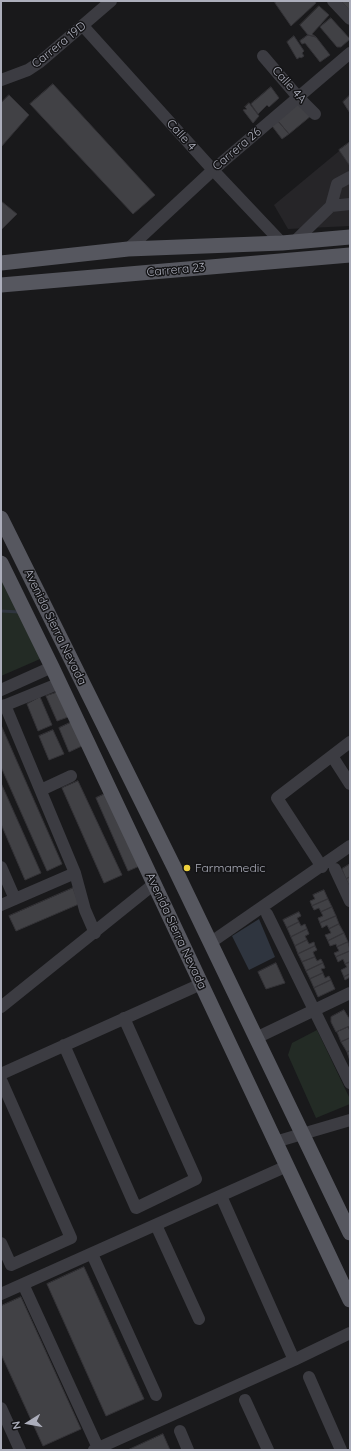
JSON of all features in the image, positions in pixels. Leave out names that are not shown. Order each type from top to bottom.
[{"type":"main road","name":"Carrera 23","points":[[1,263],[128,249],[288,242],[350,237]]},
{"type":"main road","name":"Carrera 23","points":[[1,285],[350,255]]},
{"type":"main road","name":"Avenida Sierra Nevada","points":[[1,518],[210,943],[350,1233]]},
{"type":"main road","name":"Avenida Sierra Nevada","points":[[1,563],[60,683],[350,1300]]},
{"type":"street","name":"Carrera 19D","points":[[1,80],[28,70],[40,62],[111,1]]},
{"type":"street","points":[[333,1],[350,19]]},
{"type":"street","name":"Calle 4","points":[[83,26],[213,170],[288,242]]},
{"type":"street","name":"Carrera 26","points":[[128,249],[213,170],[350,53]]},
{"type":"street","name":"Calle 4A","points":[[263,56],[298,97],[315,114]]},
{"type":"street","points":[[331,206],[337,184],[350,177]]},
{"type":"street","points":[[288,242],[331,206],[350,204]]},
{"type":"street","points":[[1,690],[52,667]]},
{"type":"street","points":[[60,683],[3,706],[41,790],[75,873],[85,910],[95,933]]},
{"type":"street","points":[[322,867],[276,798],[350,742]]},
{"type":"street","points":[[332,756],[350,784]]},
{"type":"street","points":[[41,790],[71,776]]},
{"type":"street","points":[[210,943],[322,867],[350,846]]},
{"type":"street","points":[[1,867],[15,898]]},
{"type":"street","points":[[335,869],[350,901]]},
{"type":"street","points":[[1,905],[75,873]]},
{"type":"street","points":[[1,1007],[95,933],[154,884]]},
{"type":"street","points":[[268,914],[350,1083]]},
{"type":"street","points":[[1,1074],[201,984]]},
{"type":"street","points":[[256,1038],[350,992]]},
{"type":"street","points":[[64,1045],[136,1208],[196,1179],[124,1018]]},
{"type":"street","points":[[1,1080],[71,1238],[11,1265],[1,1243]]},
{"type":"street","points":[[276,1142],[302,1133],[350,1120]]},
{"type":"street","points":[[1,1294],[287,1166]]},
{"type":"street","points":[[221,1196],[294,1360]]},
{"type":"street","points":[[156,1225],[200,1319]]},
{"type":"street","points":[[92,1254],[156,1395]]},
{"type":"street","points":[[23,1284],[97,1449],[294,1360],[350,1333]]},
{"type":"street","points":[[309,1377],[341,1450]]},
{"type":"street","points":[[245,1400],[268,1450]]},
{"type":"street","points":[[1,1408],[20,1450]]},
{"type":"street","points":[[180,1431],[188,1450]]},
{"type":"shaded area","points":[[350,142],[350,226],[288,229],[274,205]]},
{"type":"shaded area","points":[[1,563],[47,656],[1,676]]},
{"type":"shaded area","points":[[259,919],[275,957],[249,970],[232,936]]},
{"type":"shaded area","points":[[317,1030],[350,1099],[350,1104],[316,1118],[288,1055],[292,1043]]},
{"type":"building","points":[[276,1],[315,1],[316,3],[291,26],[275,3]]},
{"type":"building","points":[[350,1],[350,11],[342,2]]},
{"type":"building","points":[[319,6],[329,15],[312,34],[316,37],[308,35],[300,25]]},
{"type":"building","points":[[331,18],[350,39],[341,47],[337,47],[320,27]]},
{"type":"building","points":[[308,35],[316,37],[330,55],[320,62],[305,43],[302,44],[300,41]]},
{"type":"building","points":[[294,36],[304,51],[302,53],[304,56],[297,59],[287,42]]},
{"type":"building","points":[[53,84],[155,195],[133,214],[30,104]]},
{"type":"building","points":[[271,87],[279,98],[269,107],[267,105],[258,114],[251,104]]},
{"type":"building","points":[[9,95],[29,115],[1,147],[1,103]]},
{"type":"building","points":[[350,95],[350,113],[343,102]]},
{"type":"building","points":[[300,102],[312,115],[289,134],[278,121]]},
{"type":"building","points":[[249,103],[259,116],[253,123],[243,110],[247,109],[245,107]]},
{"type":"building","points":[[278,121],[289,134],[282,139],[272,126]]},
{"type":"building","points":[[350,142],[350,166],[339,150]]},
{"type":"building","points":[[1,201],[17,214],[1,230]]},
{"type":"building","points":[[61,691],[71,716],[57,721],[46,696]]},
{"type":"building","points":[[40,697],[52,725],[38,731],[27,704]]},
{"type":"building","points":[[74,721],[84,745],[69,752],[59,728]]},
{"type":"building","points":[[1,725],[62,864],[47,871],[1,767]]},
{"type":"building","points":[[53,730],[64,754],[49,760],[39,736]]},
{"type":"building","points":[[78,781],[122,875],[104,883],[62,788]]},
{"type":"building","points":[[1,783],[41,873],[25,880],[1,824]]},
{"type":"building","points":[[109,792],[142,865],[128,871],[96,798]]},
{"type":"building","points":[[350,864],[350,877],[346,879],[342,869]]},
{"type":"building","points":[[350,877],[350,888],[346,879]]},
{"type":"building","points":[[73,888],[79,904],[16,931],[9,916]]},
{"type":"building","points":[[324,890],[328,899],[312,906],[310,901],[315,899],[313,895]]},
{"type":"building","points":[[328,899],[332,907],[321,912],[319,908],[314,910],[312,906]]},
{"type":"building","points":[[332,907],[336,916],[320,923],[318,918],[323,916],[321,912]]},
{"type":"building","points":[[299,912],[301,916],[297,918],[299,922],[287,928],[283,920]]},
{"type":"building","points":[[336,916],[339,924],[329,929],[327,925],[322,928],[320,923]]},
{"type":"building","points":[[299,922],[301,926],[305,924],[307,929],[291,937],[287,928]]},
{"type":"building","points":[[339,924],[344,933],[328,941],[325,935],[331,933],[329,929]]},
{"type":"building","points":[[307,929],[309,934],[305,936],[307,940],[295,946],[291,937]]},
{"type":"building","points":[[344,933],[348,942],[337,947],[336,944],[330,946],[328,941]]},
{"type":"building","points":[[307,940],[309,944],[314,942],[315,946],[298,954],[295,946]]},
{"type":"building","points":[[348,942],[350,951],[336,957],[334,953],[339,951],[337,947]]},
{"type":"building","points":[[315,946],[317,950],[313,952],[315,957],[302,962],[298,954]]},
{"type":"building","points":[[350,951],[350,962],[345,964],[343,959],[338,962],[336,957]]},
{"type":"building","points":[[315,957],[317,961],[321,959],[323,963],[306,971],[302,962]]},
{"type":"building","points":[[350,962],[350,974],[344,977],[341,970],[347,967],[345,964]]},
{"type":"building","points":[[276,963],[285,983],[266,989],[258,972]]},
{"type":"building","points":[[323,963],[325,968],[321,969],[323,973],[310,979],[306,971]]},
{"type":"building","points":[[323,973],[325,978],[329,976],[331,980],[314,988],[310,979]]},
{"type":"building","points":[[350,974],[350,977],[345,980],[344,977]]},
{"type":"building","points":[[331,980],[335,989],[318,997],[314,988]]},
{"type":"building","points":[[344,1010],[350,1020],[350,1026],[336,1032],[331,1022],[331,1017]]},
{"type":"building","points":[[348,1027],[350,1031],[350,1038],[341,1042],[337,1032]]},
{"type":"building","points":[[350,1038],[350,1051],[347,1052],[341,1042]]},
{"type":"building","points":[[350,1051],[350,1061],[347,1052]]},
{"type":"building","points":[[84,1267],[144,1399],[106,1416],[47,1284]]},
{"type":"building","points":[[21,1297],[81,1429],[43,1446],[1,1354],[1,1306]]},
{"type":"building","points":[[163,1434],[170,1450],[128,1450]]},
{"type":"waterway","points":[[1,611],[19,612]]},
{"type":"place","name":"Farmamedic","points":[[187,868]]}]
